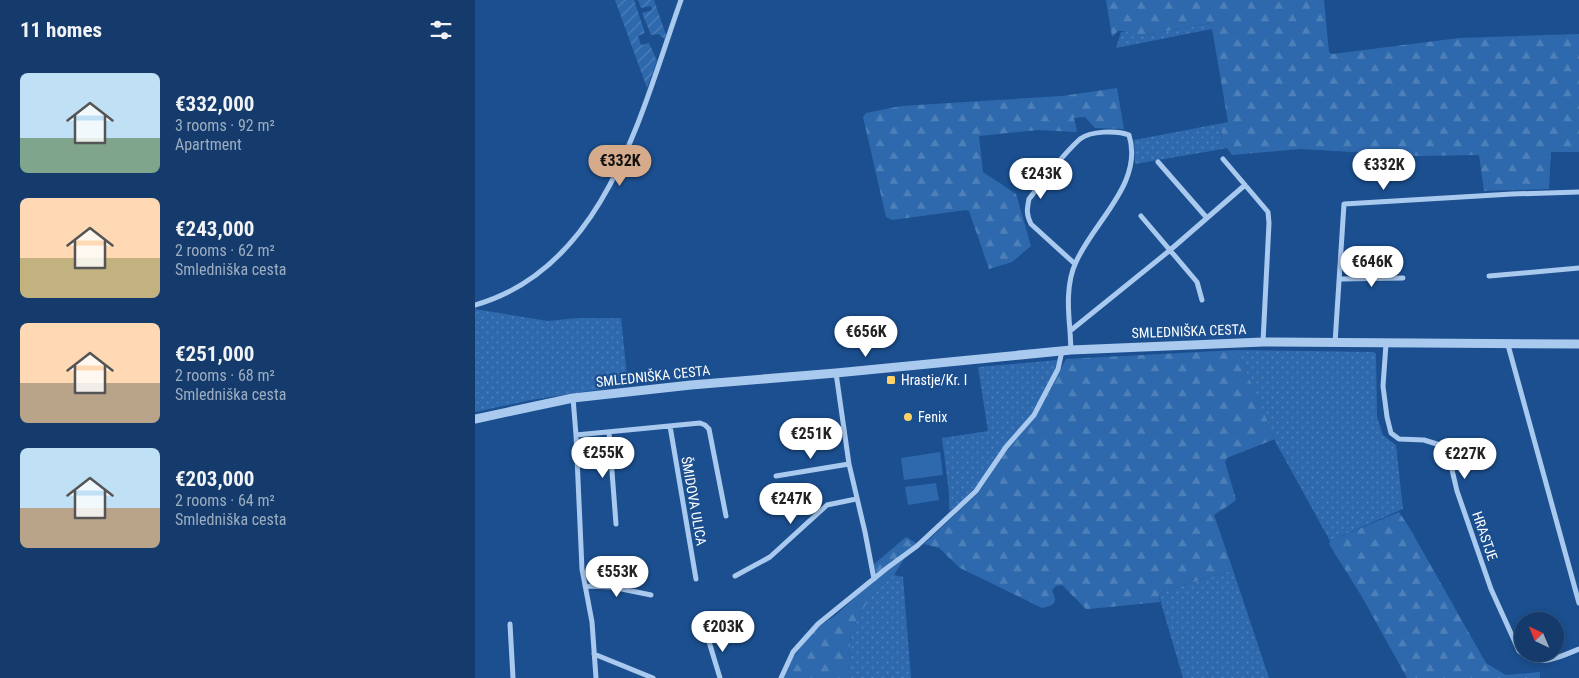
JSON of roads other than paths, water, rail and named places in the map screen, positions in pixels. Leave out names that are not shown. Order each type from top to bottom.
[{"type":"street","points":[[475,305],[521,285],[549,264],[571,242],[590,218],[613,180],[630,144],[681,0]]},
{"type":"street","points":[[781,678],[793,652],[801,641],[818,624],[874,578],[917,546],[976,491],[1007,447],[1034,415],[1067,350],[1070,331],[1068,307],[1075,264],[1088,239],[1129,175],[1133,148],[1129,135],[1121,132],[1095,133],[1080,139],[1029,198],[1027,216],[1031,224],[1075,264]]},
{"type":"street","name":"SMLEDNIŠKA CESTA","points":[[475,419],[573,398],[691,385],[1067,350],[1263,342],[1268,212],[1223,159]]},
{"type":"street","points":[[1158,162],[1207,218]]},
{"type":"street","points":[[1070,331],[1245,186]]},
{"type":"street","points":[[1335,343],[1344,204],[1579,192]]},
{"type":"street","points":[[1141,216],[1197,282],[1202,300]]},
{"type":"street","points":[[1489,276],[1579,268]]},
{"type":"street","points":[[1340,278],[1403,278]]},
{"type":"street","points":[[1263,342],[1579,344]]},
{"type":"street","name":"HRASTJE","points":[[1386,344],[1383,386],[1391,433],[1399,439],[1424,440],[1440,445],[1449,457],[1457,491],[1491,589],[1514,639]]},
{"type":"street","points":[[1508,345],[1579,603]]},
{"type":"street","points":[[836,373],[849,464],[874,578]]},
{"type":"street","points":[[573,398],[582,569],[592,622],[596,678]]},
{"type":"street","name":"ŠMIDOVA ULICA","points":[[576,435],[670,426],[705,425],[709,429],[726,516]]},
{"type":"street","name":"ŠMIDOVA ULICA","points":[[670,426],[696,579]]},
{"type":"street","points":[[783,438],[843,428]]},
{"type":"street","points":[[609,432],[617,524]]},
{"type":"street","points":[[776,476],[849,464]]},
{"type":"street","points":[[735,576],[770,556],[827,505],[856,499]]},
{"type":"street","points":[[585,586],[612,587],[651,595]]},
{"type":"street","points":[[510,624],[513,678]]},
{"type":"street","points":[[707,634],[720,678]]},
{"type":"street","name":"HRASTJE","points":[[1564,655],[1579,649]]},
{"type":"street","points":[[594,654],[653,678]]},
{"type":"place","name":"Hrastje/Kr. I","points":[[891,380]]},
{"type":"place","name":"Fenix","points":[[908,417]]}]
